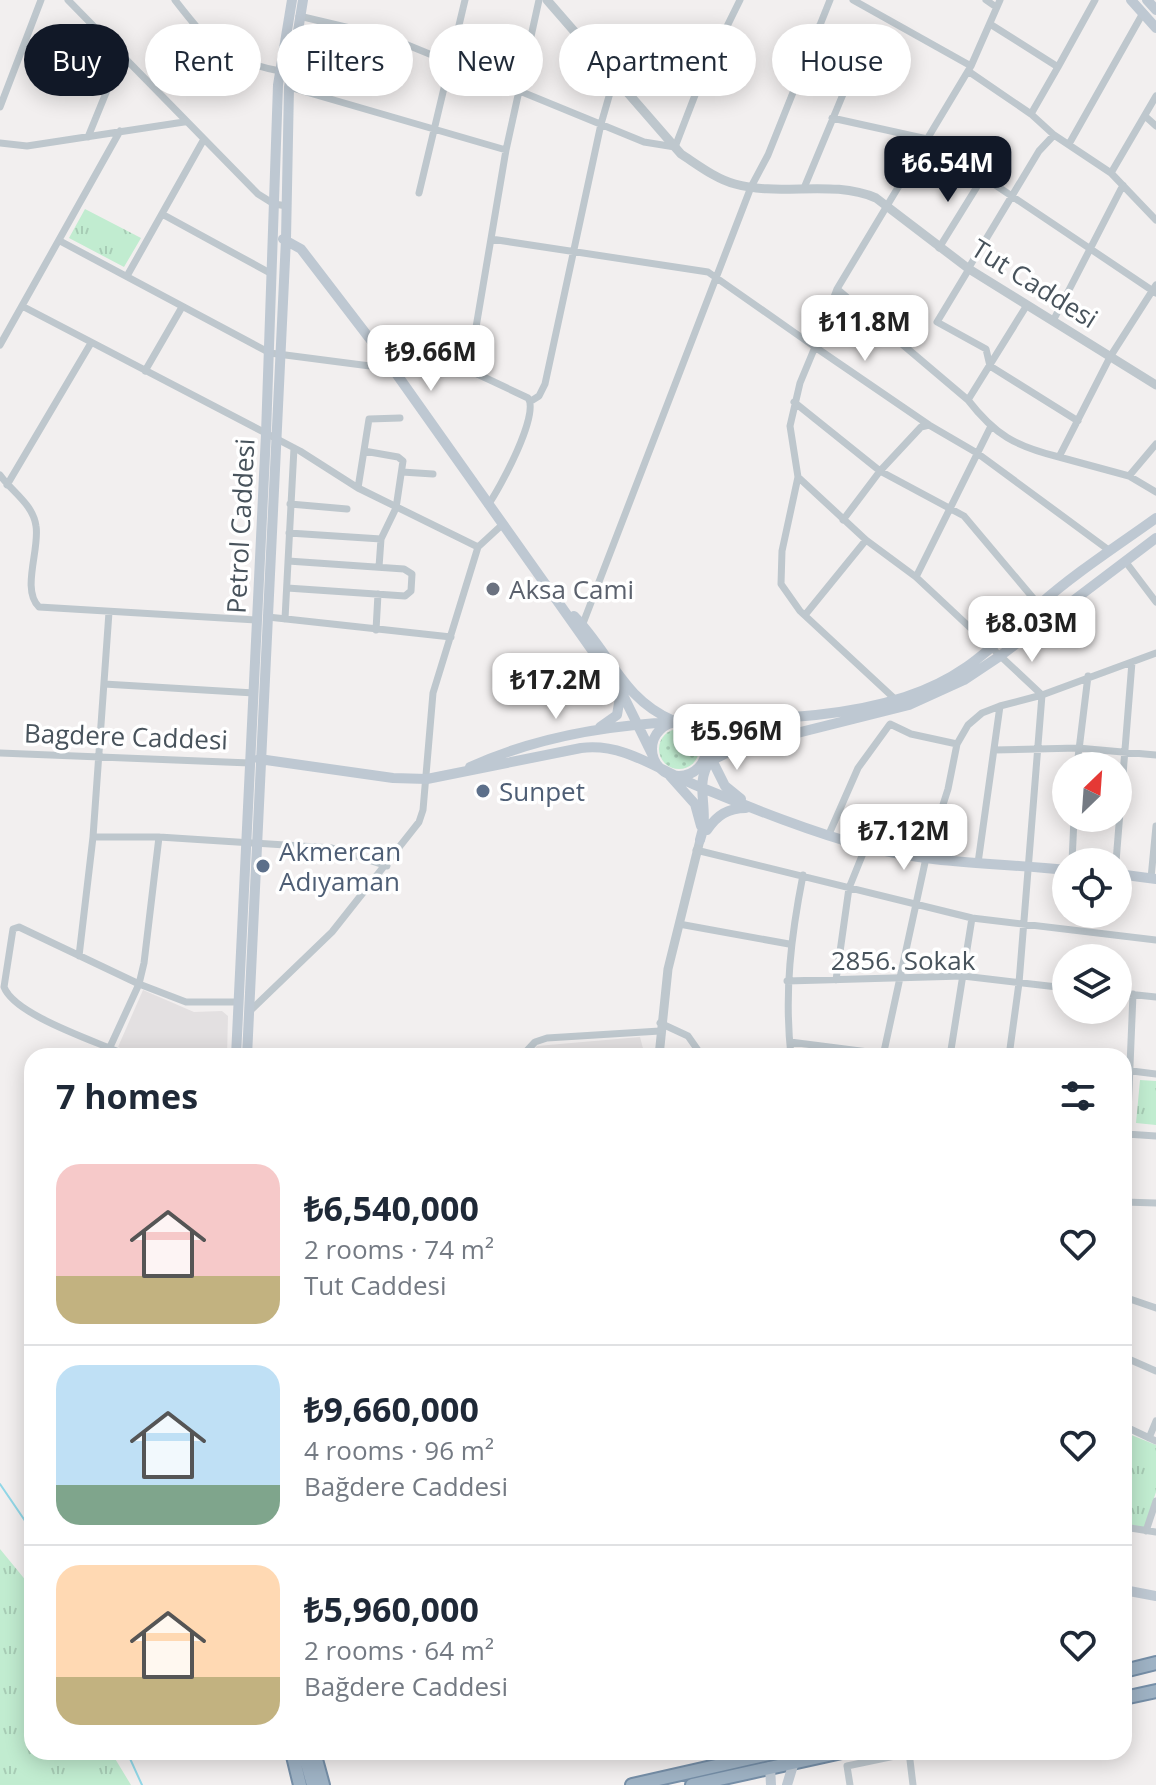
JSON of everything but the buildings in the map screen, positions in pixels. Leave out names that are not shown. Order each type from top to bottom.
[{"type":"highway","points":[[1132,1669],[1156,1663]]},
{"type":"highway","points":[[1132,1696],[1156,1691]]},
{"type":"highway","points":[[296,1760],[303,1785]]},
{"type":"highway","points":[[306,1760],[313,1785]]},
{"type":"highway","points":[[316,1760],[323,1785]]},
{"type":"highway","points":[[632,1785],[743,1760]]},
{"type":"highway","points":[[692,1785],[804,1760]]},
{"type":"main road","points":[[298,24],[303,0]]},
{"type":"main road","points":[[1131,0],[1156,28]]},
{"type":"main road","points":[[1147,0],[1156,10]]},
{"type":"main road","name":"Petrol Caddesi","points":[[287,24],[290,1]]},
{"type":"main road","name":"Petrol Caddesi","points":[[236,1048],[251,842],[254,693],[262,618],[271,437],[274,354],[270,273],[279,96]]},
{"type":"main road","points":[[274,354],[286,239],[289,96]]},
{"type":"main road","points":[[273,238],[286,239],[301,249],[393,369],[556,598],[639,701],[676,722],[696,728],[729,791],[756,808]]},
{"type":"main road","points":[[450,776],[496,755],[591,731],[676,722],[801,716],[896,700],[938,684],[997,653],[1039,605],[1156,518]]},
{"type":"main road","points":[[666,772],[681,775],[737,748],[885,713],[944,690],[1156,538]]},
{"type":"main road","points":[[262,618],[255,761],[393,778],[427,779],[592,747],[621,751],[702,788],[866,846],[926,858],[1052,869]]},
{"type":"main road","points":[[580,628],[621,691],[653,756],[696,806],[701,820],[698,845]]},
{"type":"main road","points":[[591,731],[615,718],[621,691]]},
{"type":"main road","points":[[653,756],[655,736],[666,725],[676,722]]},
{"type":"main road","points":[[700,766],[706,746]]},
{"type":"main road","points":[[722,781],[725,765],[737,748]]},
{"type":"main road","points":[[698,845],[706,819],[703,773],[711,759]]},
{"type":"main road","points":[[698,845],[721,814],[735,808],[756,808]]},
{"type":"main road","points":[[247,1048],[251,842]]},
{"type":"main road","points":[[1132,876],[1153,878]]},
{"type":"main road","points":[[1132,1592],[1156,1596]]},
{"type":"main road","points":[[787,1785],[794,1762]]},
{"type":"main road","points":[[770,1767],[771,1785]]},
{"type":"street","points":[[0,107],[41,0]]},
{"type":"street","points":[[68,0],[91,24]]},
{"type":"street","points":[[175,0],[223,53],[247,64],[277,70]]},
{"type":"street","points":[[459,24],[465,0]]},
{"type":"street","points":[[534,24],[539,0]]},
{"type":"street","name":"Tut Caddesi","points":[[547,0],[569,24]]},
{"type":"street","points":[[557,10],[562,0]]},
{"type":"street","points":[[533,96],[644,142],[675,147],[702,77],[740,0]]},
{"type":"street","points":[[819,24],[830,0]]},
{"type":"street","points":[[853,0],[969,69],[1031,114],[1054,135],[1111,173],[1156,220]]},
{"type":"street","points":[[896,700],[805,615],[785,592],[779,569],[798,477],[790,435],[794,402],[837,289],[969,69],[998,4],[986,0]]},
{"type":"street","points":[[1031,114],[1095,0]]},
{"type":"street","points":[[1069,144],[1143,13]]},
{"type":"street","points":[[299,16],[388,37],[429,55]]},
{"type":"street","points":[[990,24],[1058,67]]},
{"type":"street","points":[[129,64],[258,194],[274,204],[287,206]]},
{"type":"street","points":[[88,137],[105,96]]},
{"type":"street","points":[[319,96],[506,150]]},
{"type":"street","points":[[419,193],[441,96]]},
{"type":"street","points":[[473,372],[473,345],[506,150],[520,96]]},
{"type":"street","points":[[531,401],[539,396],[545,384],[609,96]]},
{"type":"street","name":"Tut Caddesi","points":[[629,96],[675,147],[709,172],[733,184],[860,191],[888,205],[968,269],[1153,384]]},
{"type":"street","points":[[580,628],[751,187],[768,155],[791,96]]},
{"type":"street","points":[[804,188],[842,96]]},
{"type":"street","points":[[1111,173],[1156,96]]},
{"type":"street","points":[[1145,116],[1156,126]]},
{"type":"street","points":[[832,118],[927,139],[1155,290],[1110,357],[1059,457]]},
{"type":"street","points":[[0,143],[27,146],[184,122]]},
{"type":"street","points":[[0,345],[120,131]]},
{"type":"street","points":[[1054,135],[1039,151],[937,322],[986,349],[990,366],[1078,421]]},
{"type":"street","points":[[127,276],[204,139]]},
{"type":"street","points":[[939,248],[983,177]]},
{"type":"street","points":[[1053,321],[1123,185]]},
{"type":"street","points":[[162,214],[270,273]]},
{"type":"street","points":[[491,239],[717,276],[929,425],[977,453],[1110,551]]},
{"type":"street","points":[[60,241],[274,354],[393,369],[473,372],[531,401]]},
{"type":"street","points":[[837,289],[968,400],[990,428],[1025,449],[1129,476],[1156,492]]},
{"type":"street","points":[[968,400],[1027,305]]},
{"type":"street","points":[[22,306],[294,448],[358,488],[478,547]]},
{"type":"street","points":[[145,371],[182,307]]},
{"type":"street","points":[[7,485],[91,343]]},
{"type":"street","points":[[1153,384],[1156,372]]},
{"type":"street","points":[[488,505],[516,452],[532,410],[531,401]]},
{"type":"street","points":[[794,402],[880,471],[976,527],[1039,605]]},
{"type":"street","points":[[358,488],[370,418],[400,418]]},
{"type":"street","points":[[843,520],[880,471],[921,427],[929,425]]},
{"type":"street","points":[[916,577],[990,428]]},
{"type":"street","points":[[1129,476],[1156,444]]},
{"type":"street","points":[[285,619],[294,448]]},
{"type":"street","points":[[364,451],[400,457],[402,472],[396,508],[381,539],[379,567]]},
{"type":"street","points":[[402,472],[433,474]]},
{"type":"street","points":[[0,475],[27,505],[35,519],[34,602],[46,610],[285,619],[451,637]]},
{"type":"street","points":[[798,477],[866,540],[916,577],[1042,695]]},
{"type":"street","points":[[290,504],[347,509]]},
{"type":"street","points":[[248,1013],[332,932],[419,822],[427,779],[430,709],[478,547],[503,524]]},
{"type":"street","points":[[289,533],[381,539]]},
{"type":"street","points":[[805,615],[866,540]]},
{"type":"street","points":[[287,588],[409,594],[412,574],[404,569],[288,561]]},
{"type":"street","points":[[1125,561],[1156,602]]},
{"type":"street","points":[[376,630],[378,594]]},
{"type":"street","points":[[79,956],[93,837],[109,612]]},
{"type":"street","points":[[885,1048],[926,858],[948,789],[957,744],[968,725],[982,713],[1000,706],[1042,695],[1156,653]]},
{"type":"street","points":[[994,750],[1078,748],[1127,752],[1132,662]]},
{"type":"street","points":[[1078,752],[1088,676]]},
{"type":"street","points":[[104,684],[254,693]]},
{"type":"street","points":[[1010,1048],[1019,983],[1042,695]]},
{"type":"street","points":[[978,863],[1000,706]]},
{"type":"street","points":[[885,713],[890,724],[911,734],[957,744]]},
{"type":"street","points":[[829,834],[858,768],[890,724]]},
{"type":"street","name":"Bagdere Caddesi","points":[[0,753],[255,761]]},
{"type":"street","points":[[1132,753],[1156,755]]},
{"type":"street","points":[[1153,878],[1156,826]]},
{"type":"street","points":[[93,837],[159,837],[332,848],[387,866]]},
{"type":"street","points":[[159,837],[139,984],[110,1047],[17,1005],[4,987],[10,935],[16,927],[139,984],[192,1003],[239,1002]]},
{"type":"street","points":[[659,1048],[660,1027],[679,924],[698,845],[849,888],[972,918],[1156,940]]},
{"type":"street","points":[[836,980],[849,888],[866,846]]},
{"type":"street","points":[[790,1048],[787,981],[789,944],[803,875]]},
{"type":"street","points":[[951,1048],[972,918]]},
{"type":"street","points":[[679,924],[789,944]]},
{"type":"street","name":"2856. Sokak","points":[[787,981],[902,975],[963,976],[1052,987]]},
{"type":"street","points":[[1129,1048],[1133,994],[1156,997]]},
{"type":"street","points":[[529,1048],[535,1042],[547,1038],[660,1027],[688,1036],[696,1048]]},
{"type":"street","points":[[790,1042],[833,1048]]},
{"type":"street","points":[[1132,1071],[1156,1074]]},
{"type":"street","points":[[1132,1134],[1156,1136]]},
{"type":"street","points":[[1132,1202],[1156,1203]]},
{"type":"street","points":[[1132,1300],[1156,1308]]},
{"type":"street","points":[[1132,1360],[1156,1371]]},
{"type":"street","points":[[1132,1430],[1153,1439],[1156,1421]]},
{"type":"street","points":[[1146,1531],[1156,1501]]},
{"type":"street","points":[[1132,1528],[1156,1532]]},
{"type":"street","points":[[850,1785],[847,1766],[874,1760]]},
{"type":"street","points":[[910,1760],[913,1785]]},
{"type":"shaded area","points":[[143,990],[194,1012],[222,1011],[228,1016],[227,1048],[118,1047]]},
{"type":"shaded area","points":[[640,1037],[643,1048],[535,1048]]},
{"type":"green space","points":[[85,209],[141,238],[124,267],[69,238]]},
{"type":"green space","points":[[679,729],[693,735],[699,749],[693,763],[679,769],[665,763],[659,749],[665,735]]},
{"type":"green space","points":[[1140,1080],[1156,1081],[1156,1125],[1136,1123]]},
{"type":"green space","points":[[1132,1435],[1156,1445],[1156,1492],[1144,1528],[1132,1525]]},
{"type":"green space","points":[[0,1549],[24,1578],[24,1760],[116,1760],[131,1785],[0,1785]]},
{"type":"waterway","points":[[0,1484],[24,1519]]},
{"type":"waterway","points":[[131,1760],[142,1785]]},
{"type":"place","name":"Aksa Cami","points":[[493,589]]},
{"type":"place","name":"Sunpet","points":[[483,791]]},
{"type":"place","name":"Akmercan Adıyaman","points":[[263,866]]}]
